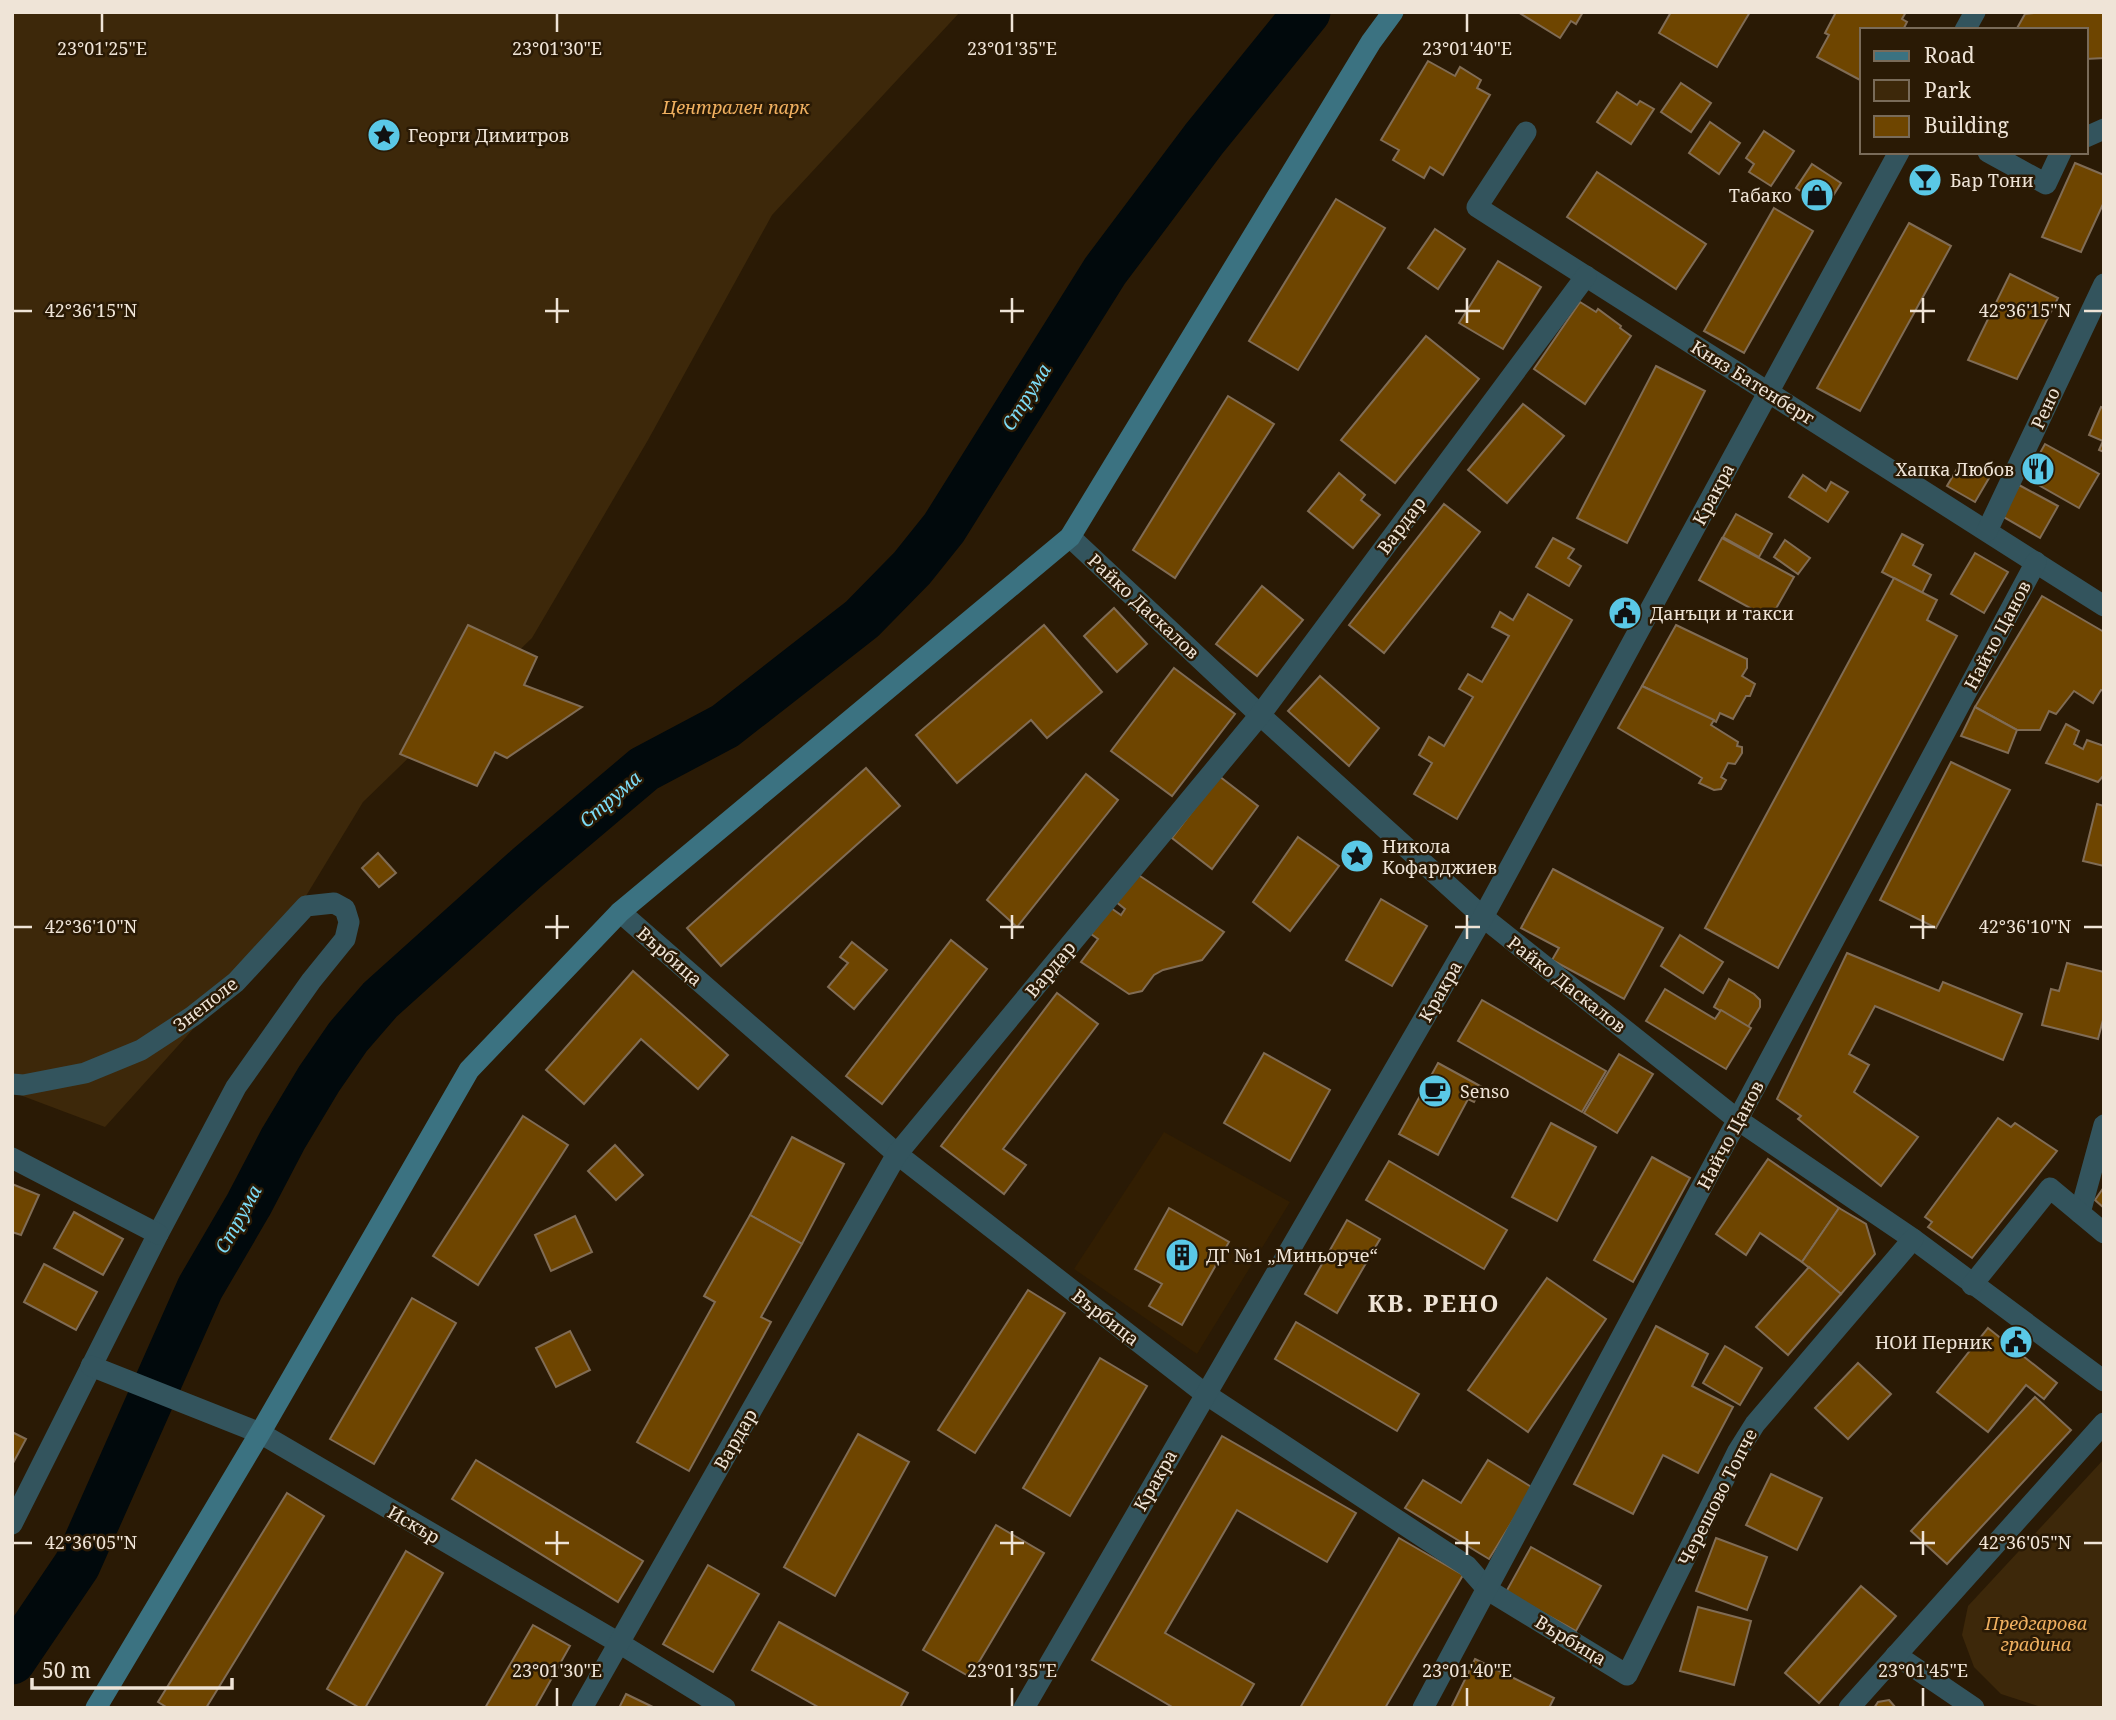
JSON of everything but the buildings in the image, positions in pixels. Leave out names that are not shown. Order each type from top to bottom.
[{"type":"main road","points":[[96,1708],[260,1433],[469,1070],[620,912],[1070,537],[1371,41],[1393,12]]},
{"type":"street","points":[[1966,28],[1975,12]]},
{"type":"street","points":[[2088,136],[2104,129]]},
{"type":"street","name":"Княз Батенберг","points":[[1526,132],[1477,207],[2104,606]]},
{"type":"street","name":"Кракра","points":[[1024,1708],[1483,917],[1898,154]]},
{"type":"street","points":[[1992,154],[2046,184],[2060,154]]},
{"type":"street","name":"Вардар","points":[[582,1708],[897,1154],[1259,715],[1586,276]]},
{"type":"street","name":"Рено","points":[[1987,531],[2104,284]]},
{"type":"street","name":"Райко Даскалов","points":[[1070,537],[1259,715],[1483,917],[1738,1120],[1913,1240],[2104,1381]]},
{"type":"street","name":"Найчо Цанов","points":[[1423,1708],[2036,562]]},
{"type":"street","name":"Знеполе","points":[[12,1084],[23,1085],[85,1073],[141,1051],[193,1016],[236,982],[306,906],[334,903],[345,909],[349,922],[345,939],[311,981],[236,1087],[158,1234]]},
{"type":"street","name":"Върбица","points":[[620,912],[897,1154],[1205,1394],[1467,1566],[1488,1590],[1627,1675]]},
{"type":"street","points":[[2080,1213],[2104,1125]]},
{"type":"street","points":[[12,1158],[158,1234],[13,1520]]},
{"type":"street","points":[[1972,1285],[2050,1188],[2104,1233]]},
{"type":"street","name":"Черешово Топче","points":[[1627,1675],[1738,1451],[1755,1424],[1795,1374],[1913,1240]]},
{"type":"street","name":"Искър","points":[[91,1366],[260,1433],[725,1708]]},
{"type":"street","points":[[1849,1708],[2104,1423]]},
{"type":"street","points":[[1896,1655],[1975,1708]]},
{"type":"shaded area","points":[[1164,1132],[1290,1202],[1197,1354],[1074,1269]]},
{"type":"green space","name":"Централен парк","points":[[12,12],[960,12],[772,215],[648,440],[532,638],[363,802],[292,919],[105,1127],[12,1092]]},
{"type":"green space","name":"Предгарова градина","points":[[2104,1459],[2104,1708],[2044,1708],[2001,1694],[1974,1667],[1962,1635],[1968,1606]]},
{"type":"waterway","name":"Струма","points":[[12,1661],[77,1565],[200,1288],[283,1139],[348,1037],[380,1000],[528,867],[644,769],[725,726],[862,619],[912,568],[944,528],[1105,271],[1204,139],[1307,12]]},
{"type":"place","name":"Георги Димитров","points":[[384,135]]},
{"type":"place","name":"Бар Тони","points":[[1925,180]]},
{"type":"place","name":"Табако","points":[[1817,195]]},
{"type":"place","name":"Хапка Любов","points":[[2038,469]]},
{"type":"place","name":"Данъци и такси","points":[[1625,613]]},
{"type":"place","name":"Никола Кофарджиев","points":[[1357,856]]},
{"type":"place","name":"Senso","points":[[1435,1091]]},
{"type":"place","name":"ДГ №1 „Миньорче“","points":[[1182,1255]]},
{"type":"place","name":"НОИ Перник","points":[[2016,1342]]},
{"type":"district","name":"КВ. РЕНО","points":[[1434,1302]]}]
